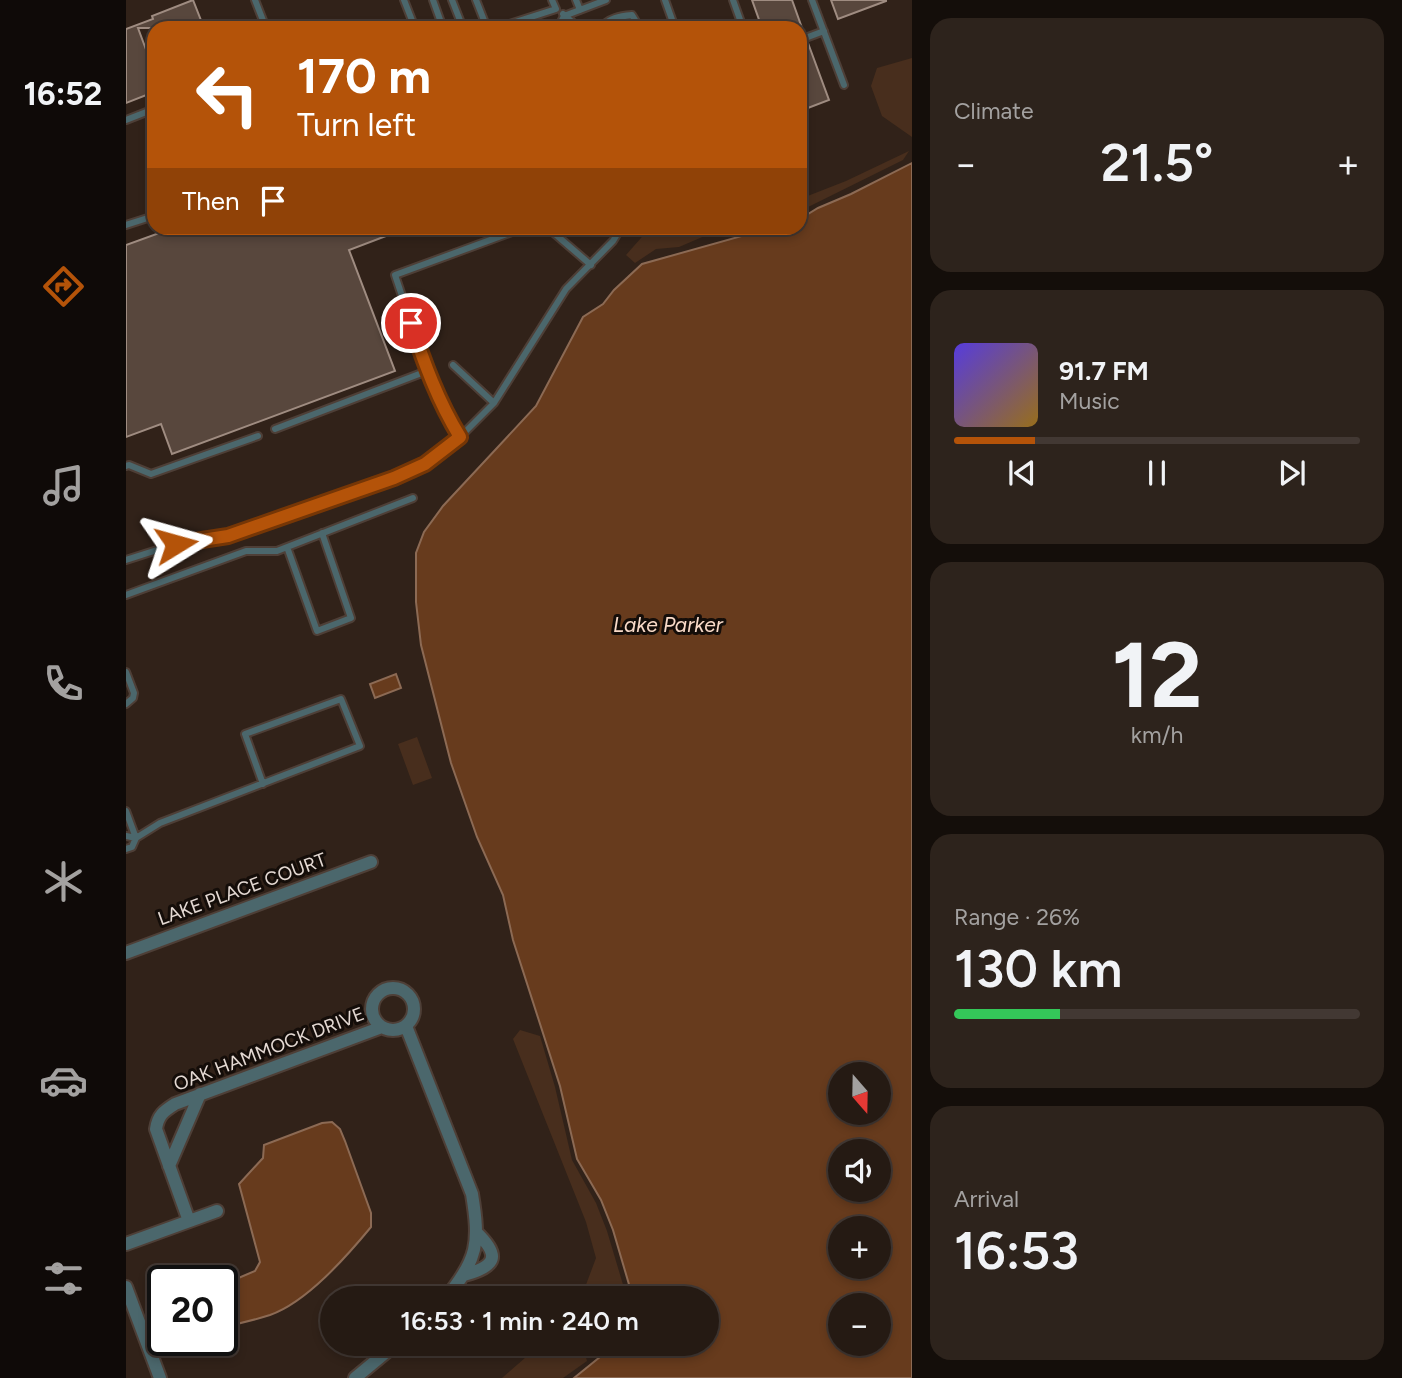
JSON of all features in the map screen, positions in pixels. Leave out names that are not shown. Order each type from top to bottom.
[{"type":"street","name":"LAKE PLACE COURT","points":[[126,953],[371,862]]},
{"type":"street","points":[[393,988],[405,992],[413,1002],[413,1015],[406,1026],[394,1030],[382,1027],[374,1017],[373,1004],[380,993],[393,988]]},
{"type":"street","points":[[406,1026],[472,1194],[476,1219],[472,1262],[455,1286]]},
{"type":"street","name":"OAK HAMMOCK DRIVE","points":[[189,1221],[156,1129],[157,1119],[163,1111],[200,1094],[382,1027]]},
{"type":"street","points":[[169,1166],[200,1094]]},
{"type":"street","points":[[126,1244],[216,1212]]},
{"type":"street","points":[[464,1275],[481,1270],[492,1258],[491,1247],[475,1232]]},
{"type":"street","points":[[126,1287],[160,1378]]},
{"type":"street","points":[[355,1378],[382,1356]]},
{"type":"lane","points":[[255,0],[263,21]]},
{"type":"lane","points":[[404,0],[412,21]]},
{"type":"lane","points":[[433,0],[440,21]]},
{"type":"lane","points":[[452,0],[460,21]]},
{"type":"lane","points":[[476,0],[484,21]]},
{"type":"lane","points":[[552,0],[556,9],[570,21]]},
{"type":"lane","points":[[576,0],[580,10]]},
{"type":"lane","points":[[562,21],[564,16],[606,0]]},
{"type":"lane","points":[[664,0],[672,21]]},
{"type":"lane","points":[[733,0],[740,21]]},
{"type":"lane","points":[[812,0],[844,85]]},
{"type":"lane","points":[[516,21],[556,9]]},
{"type":"lane","points":[[607,21],[632,15],[636,21]]},
{"type":"lane","points":[[807,37],[824,31]]},
{"type":"lane","points":[[126,120],[147,112]]},
{"type":"lane","points":[[126,225],[147,218]]},
{"type":"lane","points":[[460,437],[447,416],[427,371],[396,275],[504,235]]},
{"type":"lane","points":[[556,235],[591,265]]},
{"type":"lane","points":[[126,560],[176,544],[228,536],[394,478],[425,464],[460,437],[494,403],[566,289],[617,235]]},
{"type":"lane","points":[[453,365],[494,403]]},
{"type":"lane","points":[[275,429],[427,371]]},
{"type":"lane","points":[[126,466],[130,465],[151,474],[258,436]]},
{"type":"lane","points":[[126,595],[246,551],[277,551],[413,498]]},
{"type":"lane","points":[[287,547],[317,631],[351,618],[322,533]]},
{"type":"lane","points":[[126,672],[134,694],[126,704]]},
{"type":"lane","points":[[126,849],[132,847],[136,838],[160,823],[263,784],[360,746],[341,699],[245,734],[263,784]]},
{"type":"lane","points":[[126,811],[136,838]]},
{"type":"lane","points":[[126,836],[136,838]]},
{"type":"shaded area","points":[[912,58],[912,137],[882,116],[871,86],[877,68]]},
{"type":"shaded area","points":[[909,151],[903,160],[807,208],[807,196]]},
{"type":"shaded area","points":[[644,235],[707,235],[679,247],[656,249],[635,263],[626,255]]},
{"type":"shaded area","points":[[417,737],[432,778],[413,785],[398,744]]},
{"type":"shaded area","points":[[520,1030],[540,1036],[572,1160],[596,1203],[623,1286],[586,1286],[596,1258],[586,1222],[513,1039]]},
{"type":"shaded area","points":[[527,1356],[586,1356],[587,1361],[563,1378],[502,1378]]},
{"type":"water","name":"Lake Parker","points":[[912,163],[912,1378],[574,1378],[601,1356],[719,1356],[719,1286],[629,1286],[601,1200],[577,1159],[560,1086],[513,940],[503,895],[477,837],[451,763],[421,645],[416,602],[416,553],[424,532],[443,506],[536,406],[583,317],[603,304],[642,264],[745,235],[807,235],[807,215]]},
{"type":"water","points":[[396,674],[401,688],[375,698],[370,684]]},
{"type":"water","points":[[332,1122],[340,1129],[371,1213],[371,1227],[338,1264],[298,1300],[270,1315],[238,1324],[238,1278],[255,1271],[260,1262],[239,1184],[263,1158],[264,1145],[322,1123]]},
{"type":"building","points":[[193,0],[201,21],[148,21],[153,19],[152,16]]},
{"type":"building","points":[[752,0],[792,0],[800,21],[760,21]]},
{"type":"building","points":[[831,0],[886,0],[886,1],[838,19]]},
{"type":"building","points":[[147,21],[147,28],[138,28],[147,52],[147,95],[126,103],[126,29]]},
{"type":"building","points":[[807,43],[829,100],[807,108]]},
{"type":"building","points":[[154,235],[389,235],[349,250],[395,371],[172,454],[161,424],[126,437],[126,245]]},
{"type":"route","points":[[176,544],[228,536],[394,478],[425,464],[460,437],[447,416],[427,371],[411,323]]}]
